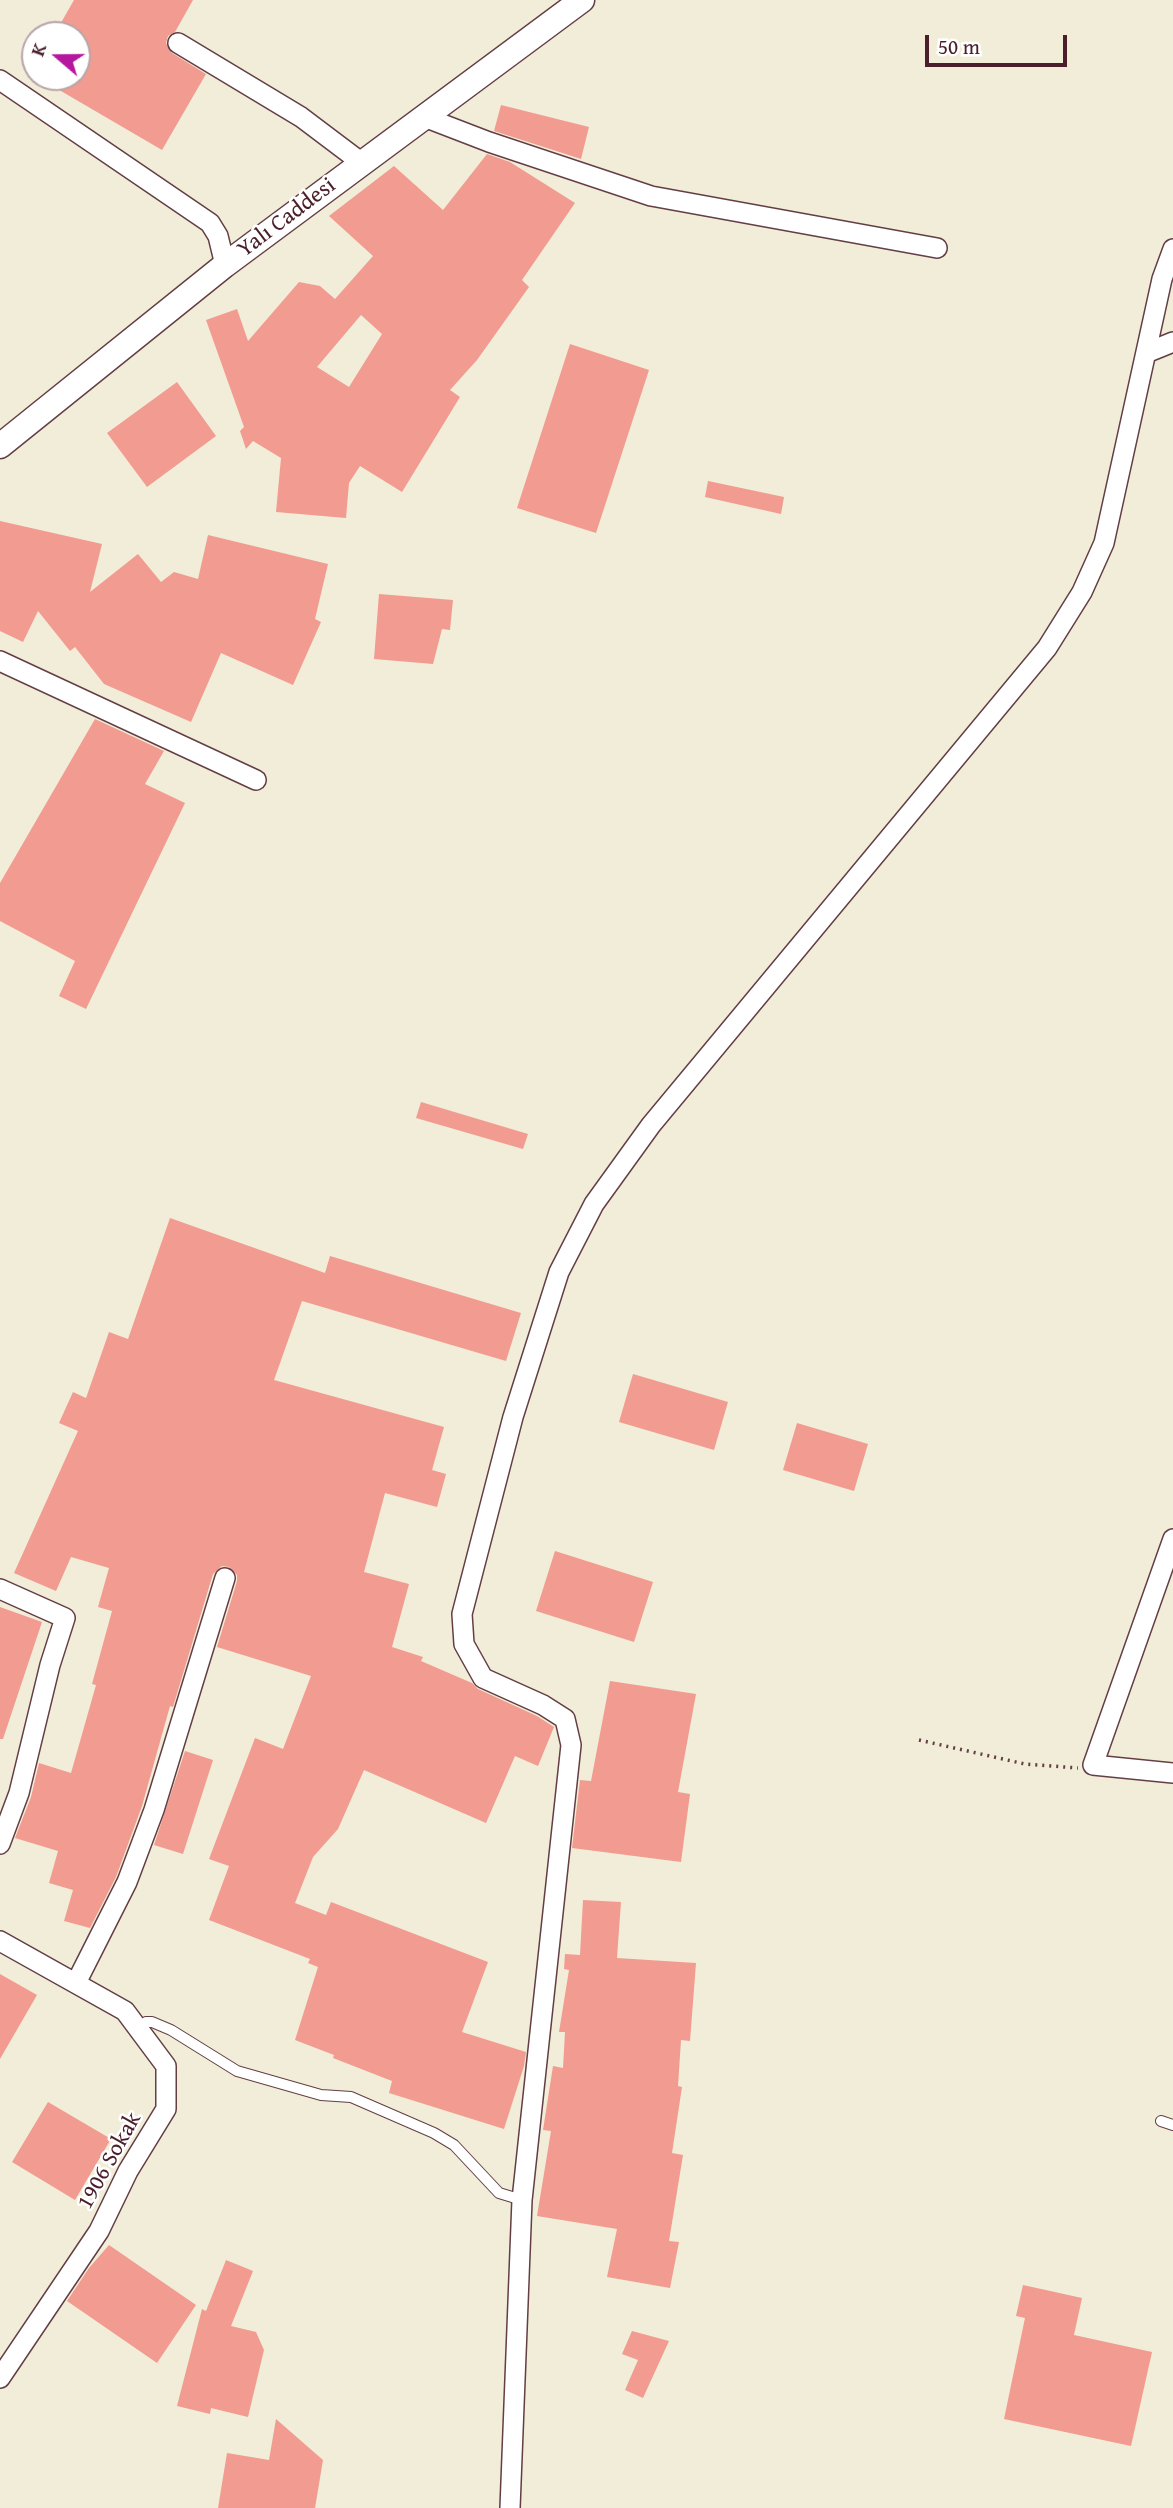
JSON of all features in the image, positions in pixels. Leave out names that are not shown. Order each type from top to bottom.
[{"type":"street","name":"Yalı Caddesi","points":[[0,446],[225,265],[582,0]]},
{"type":"street","points":[[178,43],[301,117],[362,163]]},
{"type":"street","points":[[0,80],[209,223],[218,236],[225,265]]},
{"type":"street","points":[[424,117],[489,142],[651,196],[937,248]]},
{"type":"street","points":[[510,2508],[522,2200],[571,1745],[565,1719],[543,1705],[482,1678],[464,1644],[462,1614],[513,1418],[559,1272],[594,1204],[651,1125],[1047,648],[1082,592],[1104,543],[1162,279],[1173,249]]},
{"type":"street","points":[[1146,353],[1173,342]]},
{"type":"street","points":[[0,661],[256,780]]},
{"type":"street","points":[[1173,1539],[1093,1765],[1173,1773]]},
{"type":"street","points":[[76,1983],[127,1882],[154,1810],[225,1578]]},
{"type":"street","points":[[0,1589],[65,1618],[50,1665],[19,1793],[0,1844]]},
{"type":"street","name":"1906 Sokak","points":[[0,1941],[124,2011],[166,2066],[166,2109],[128,2171],[99,2231],[0,2378]]},
{"type":"lane","points":[[138,2028],[146,2022],[152,2022],[171,2030],[237,2071],[321,2095],[351,2098],[434,2133],[454,2145],[499,2193],[522,2200]]},
{"type":"lane","points":[[1161,2121],[1173,2125]]},
{"type":"path","points":[[919,1740],[1025,1764],[1074,1769],[1093,1765]]},
{"type":"building","points":[[74,0],[193,0],[166,43],[172,53],[206,74],[162,150],[61,91],[91,91],[91,21],[62,21]]},
{"type":"building","points":[[501,105],[589,127],[581,159],[494,131]]},
{"type":"building","points":[[487,154],[510,162],[575,203],[522,280],[529,287],[477,360],[450,390],[460,397],[402,492],[360,466],[349,483],[346,518],[276,512],[281,458],[253,441],[246,449],[240,431],[244,427],[206,320],[237,309],[248,341],[299,282],[320,286],[335,299],[373,256],[329,216],[394,166],[443,210]],"holes":[[[361,315],[382,334],[349,387],[317,367]]]},
{"type":"building","points":[[570,344],[649,370],[596,533],[517,508]]},
{"type":"building","points":[[177,382],[216,436],[147,487],[107,433]]},
{"type":"building","points":[[708,481],[784,497],[781,514],[705,497]]},
{"type":"building","points":[[0,521],[102,544],[90,592],[138,554],[161,582],[174,572],[198,579],[208,535],[328,564],[315,619],[321,622],[293,685],[221,653],[191,722],[104,684],[75,647],[70,651],[38,611],[23,642],[0,631]]},
{"type":"building","points":[[379,594],[453,600],[450,630],[442,629],[433,664],[374,659]]},
{"type":"building","points":[[95,719],[164,751],[145,784],[185,803],[86,1009],[59,996],[75,961],[0,921],[0,883]]},
{"type":"building","points":[[421,1102],[528,1134],[523,1149],[416,1118]]},
{"type":"building","points":[[170,1218],[325,1273],[330,1256],[521,1313],[506,1361],[302,1301],[274,1380],[444,1427],[432,1470],[446,1474],[437,1507],[385,1493],[364,1572],[409,1584],[392,1647],[423,1657],[421,1661],[472,1683],[478,1689],[537,1716],[554,1727],[538,1766],[515,1756],[486,1823],[364,1770],[338,1829],[313,1857],[295,1903],[326,1915],[331,1902],[488,1962],[462,2032],[526,2052],[504,2129],[389,2093],[392,2081],[295,2040],[318,1967],[308,1963],[310,1959],[209,1920],[229,1866],[209,1859],[255,1738],[283,1749],[311,1676],[217,1647],[237,1581],[237,1575],[229,1567],[222,1566],[213,1574],[173,1707],[170,1706],[142,1806],[116,1877],[90,1928],[64,1921],[73,1890],[49,1883],[58,1851],[15,1838],[31,1797],[39,1763],[71,1773],[96,1685],[92,1684],[112,1611],[98,1607],[109,1568],[71,1557],[56,1591],[14,1573],[78,1431],[59,1423],[73,1392],[86,1398],[109,1332],[128,1339]]},
{"type":"building","points":[[633,1374],[728,1402],[714,1450],[619,1422]]},
{"type":"building","points":[[797,1423],[868,1444],[854,1491],[783,1470]]},
{"type":"building","points":[[555,1551],[653,1582],[634,1642],[536,1611]]},
{"type":"building","points":[[0,1607],[42,1622],[3,1739],[0,1739]]},
{"type":"building","points":[[610,1681],[696,1694],[678,1792],[690,1794],[681,1862],[572,1848],[580,1780],[591,1781]]},
{"type":"building","points":[[185,1751],[213,1760],[183,1854],[154,1845]]},
{"type":"building","points":[[583,1900],[621,1902],[617,1958],[696,1963],[690,2041],[681,2040],[678,2086],[682,2087],[672,2153],[683,2155],[669,2241],[679,2242],[670,2288],[607,2277],[617,2229],[537,2216],[551,2131],[543,2130],[553,2066],[563,2068],[565,2032],[559,2032],[569,1970],[564,1969],[565,1954],[580,1955]]},
{"type":"building","points":[[0,1974],[37,1995],[0,2059]]},
{"type":"building","points":[[48,2102],[111,2139],[75,2200],[12,2162]]},
{"type":"building","points":[[109,2245],[196,2305],[157,2363],[67,2301],[89,2268]]},
{"type":"building","points":[[226,2260],[253,2271],[231,2326],[256,2332],[264,2350],[248,2417],[211,2408],[210,2414],[177,2406],[202,2309],[206,2311]]},
{"type":"building","points":[[1023,2285],[1082,2298],[1074,2335],[1152,2352],[1131,2446],[1004,2419],[1025,2318],[1016,2316]]},
{"type":"building","points":[[632,2331],[669,2341],[643,2398],[625,2390],[638,2360],[622,2354]]},
{"type":"building","points":[[276,2419],[323,2460],[315,2508],[218,2508],[227,2453],[269,2460]]}]
